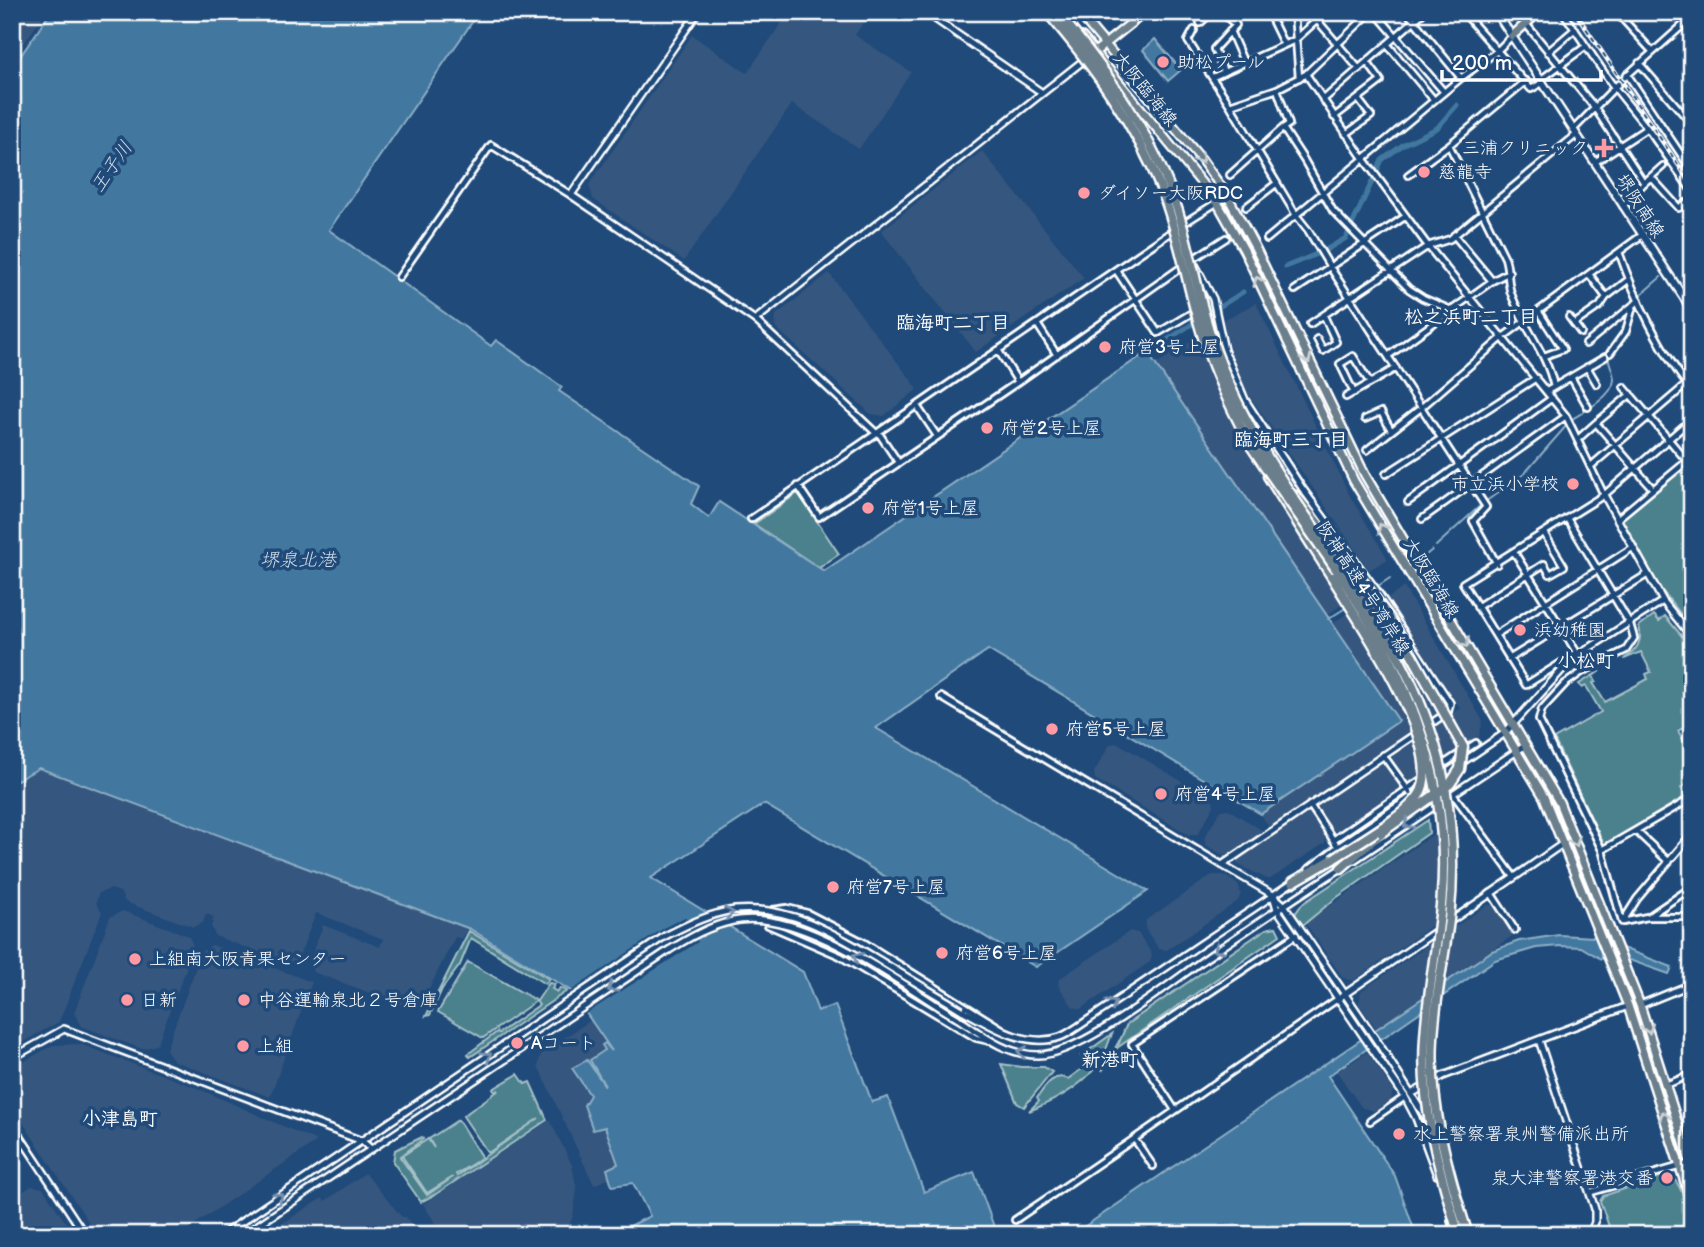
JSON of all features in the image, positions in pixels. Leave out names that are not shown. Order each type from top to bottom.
[{"type":"highway","name":"阪神高速4号湾岸線","points":[[1047,12],[1110,90],[1144,151],[1170,212],[1206,349],[1251,446],[1391,657],[1415,710],[1440,814],[1443,866],[1438,930],[1426,1017],[1425,1088],[1436,1152],[1457,1234]]},
{"type":"highway","name":"阪神高速4号湾岸線","points":[[1059,12],[1113,81],[1156,157],[1180,218],[1207,323],[1223,368],[1245,416],[1285,484],[1356,586],[1398,654],[1422,706],[1439,760],[1449,810],[1452,866],[1449,918],[1435,1017],[1433,1083],[1444,1149],[1470,1235]]},
{"type":"highway","points":[[1251,446],[1391,675],[1408,709],[1423,760],[1423,784],[1415,801],[1333,859],[1293,881]]},
{"type":"highway","points":[[1285,484],[1321,525],[1388,617],[1463,747],[1460,769],[1450,784],[1381,833],[1341,868]]},
{"type":"main road","name":"大阪臨海線","points":[[1059,12],[1095,52],[1217,202],[1244,250],[1354,481],[1544,797],[1628,1006],[1692,1204]]},
{"type":"main road","name":"大阪臨海線","points":[[1078,12],[1227,195],[1256,249],[1364,475],[1559,802],[1640,1005],[1688,1142],[1691,1165]]},
{"type":"main road","points":[[1095,52],[1145,12]]},
{"type":"main road","name":"堺阪南線","points":[[1496,12],[1692,310]]},
{"type":"main road","points":[[1512,36],[1539,12]]},
{"type":"street","points":[[571,195],[698,12]]},
{"type":"street","points":[[925,12],[1041,92]]},
{"type":"street","points":[[1200,23],[1212,12]]},
{"type":"street","points":[[1222,12],[1236,25],[1214,49],[1224,72]]},
{"type":"street","points":[[1268,12],[1283,45]]},
{"type":"street","points":[[1294,12],[1300,79]]},
{"type":"street","points":[[1213,77],[1295,40],[1326,12]]},
{"type":"street","points":[[1230,105],[1300,79],[1373,12],[1444,92]]},
{"type":"street","points":[[1407,12],[1461,78]]},
{"type":"street","points":[[1323,100],[1424,12]]},
{"type":"street","points":[[1463,12],[1531,89],[1586,46]]},
{"type":"street","points":[[1563,12],[1692,191]]},
{"type":"street","points":[[1622,12],[1619,15],[1652,51]]},
{"type":"street","points":[[1677,12],[1686,22]]},
{"type":"street","points":[[1692,18],[1626,75],[1692,171]]},
{"type":"street","points":[[1317,20],[1359,69]]},
{"type":"street","points":[[1526,24],[1595,108],[1644,183]]},
{"type":"street","points":[[1548,52],[1575,29]]},
{"type":"street","points":[[1194,30],[1188,41],[1213,77],[1296,215],[1483,504],[1473,521],[1497,564]]},
{"type":"street","points":[[1230,31],[1244,63]]},
{"type":"street","points":[[1267,239],[1512,36]]},
{"type":"street","points":[[1387,44],[1434,100]]},
{"type":"street","points":[[754,320],[1095,52]]},
{"type":"street","points":[[1334,117],[1381,81],[1367,62]]},
{"type":"street","points":[[1639,63],[1692,124]]},
{"type":"street","points":[[1306,74],[1363,158],[1428,246],[1568,420],[1632,548],[1663,601],[1692,637]]},
{"type":"street","points":[[1408,175],[1526,81]]},
{"type":"street","points":[[1310,324],[1428,246],[1454,235],[1533,173],[1617,86]]},
{"type":"street","points":[[1230,175],[1289,124],[1277,89]]},
{"type":"street","points":[[1346,134],[1371,116],[1357,99]]},
{"type":"street","points":[[1283,128],[1333,211],[1390,271],[1423,298],[1451,310]]},
{"type":"street","points":[[1594,162],[1647,128]]},
{"type":"street","points":[[399,278],[491,145],[571,195],[754,320],[877,433],[898,462]]},
{"type":"street","points":[[1449,145],[1483,210],[1509,272],[1511,294],[1544,356],[1554,387]]},
{"type":"street","points":[[1670,159],[1680,152]]},
{"type":"street","points":[[1623,206],[1663,166]]},
{"type":"street","points":[[1651,177],[1679,208],[1685,203],[1692,213],[1687,219],[1692,225]]},
{"type":"street","points":[[1246,207],[1277,183]]},
{"type":"street","points":[[751,519],[1227,195]]},
{"type":"street","points":[[1295,290],[1406,216]]},
{"type":"street","points":[[1172,231],[1192,260],[1214,302],[1224,350],[1245,400],[1302,488],[1377,591],[1450,703],[1448,712],[1222,865]]},
{"type":"street","points":[[1454,235],[1492,281]]},
{"type":"street","points":[[1367,450],[1503,337],[1642,235]]},
{"type":"street","points":[[799,486],[819,517],[1226,238]]},
{"type":"street","points":[[1619,252],[1628,280],[1671,361],[1692,390]]},
{"type":"street","points":[[1116,270],[1158,333],[1214,302]]},
{"type":"street","points":[[1388,356],[1492,281],[1509,272]]},
{"type":"street","points":[[1589,274],[1606,297]]},
{"type":"street","points":[[1574,324],[1600,306],[1606,297],[1628,280]]},
{"type":"street","points":[[1586,344],[1639,300]]},
{"type":"street","points":[[1547,391],[1608,355],[1626,331],[1633,306]]},
{"type":"street","points":[[1538,311],[1563,349],[1544,356]]},
{"type":"street","points":[[1317,339],[1322,351],[1336,342],[1324,316]]},
{"type":"street","points":[[1569,317],[1581,333]]},
{"type":"street","points":[[1037,324],[1057,355]]},
{"type":"street","points":[[998,350],[1018,382]]},
{"type":"street","points":[[1354,393],[1340,364],[1353,356],[1370,383]]},
{"type":"street","points":[[1587,367],[1597,384]]},
{"type":"street","points":[[1346,397],[1396,368]]},
{"type":"street","points":[[1571,377],[1588,407]]},
{"type":"street","points":[[1386,474],[1536,379]]},
{"type":"street","points":[[1591,466],[1687,384]]},
{"type":"street","points":[[1625,387],[1668,439],[1689,459],[1692,470]]},
{"type":"street","points":[[1578,439],[1631,394]]},
{"type":"street","points":[[1408,502],[1552,398]]},
{"type":"street","points":[[917,406],[937,436]]},
{"type":"street","points":[[1365,419],[1381,412],[1391,430]]},
{"type":"street","points":[[1629,623],[1526,685],[1464,583],[1604,495],[1692,419]]},
{"type":"street","points":[[1422,519],[1568,420]]},
{"type":"street","points":[[1596,423],[1653,489]]},
{"type":"street","points":[[1617,519],[1689,459]]},
{"type":"street","points":[[1568,520],[1634,634],[1629,647],[1573,678],[1553,696],[1539,717],[1602,850],[1622,922]]},
{"type":"street","points":[[1477,607],[1544,564],[1550,574],[1564,566],[1544,533]]},
{"type":"street","points":[[1495,635],[1632,548]]},
{"type":"street","points":[[1514,552],[1577,653]]},
{"type":"street","points":[[1509,659],[1648,574]]},
{"type":"street","points":[[222,1235],[665,936],[700,919],[733,911],[767,910],[801,918],[835,934],[962,1010],[1009,1034],[1036,1039],[1060,1037],[1079,1027],[1273,895],[1338,847],[1505,733],[1572,659],[1663,601]]},
{"type":"street","points":[[941,696],[1273,895],[1284,905],[1341,996]]},
{"type":"street","points":[[1333,840],[1476,743]]},
{"type":"street","points":[[243,1235],[669,950],[704,930],[734,920],[766,920],[803,929],[831,941],[1003,1048],[1028,1054],[1063,1051],[1098,1032],[1525,744]]},
{"type":"street","points":[[1383,755],[1413,797]]},
{"type":"street","points":[[1454,793],[1514,877]]},
{"type":"street","points":[[1602,850],[1692,798]]},
{"type":"street","points":[[1310,805],[1338,847]]},
{"type":"street","points":[[1636,831],[1669,862]]},
{"type":"street","points":[[1622,922],[1637,899],[1692,834]]},
{"type":"street","points":[[1015,1220],[1564,843]]},
{"type":"street","points":[[1647,917],[1692,887]]},
{"type":"street","points":[[1491,893],[1516,930]]},
{"type":"street","points":[[1273,895],[1277,909],[1366,1031],[1379,1044],[1435,1138],[1470,1235]]},
{"type":"street","points":[[994,1042],[976,1038],[840,956],[789,932],[771,928],[768,925],[768,915],[773,910],[787,908],[824,921],[939,988],[1009,1034]]},
{"type":"street","points":[[1622,922],[1647,917],[1692,917]]},
{"type":"street","points":[[1175,1110],[1132,1044],[1296,935]]},
{"type":"street","points":[[1640,1005],[1692,984]]},
{"type":"street","points":[[1370,1121],[1436,1079],[1628,1006]]},
{"type":"street","points":[[12,1058],[64,1029],[362,1141],[371,1149]]},
{"type":"street","points":[[1366,1031],[1373,1049],[1408,1095],[1433,1159],[1457,1234]]},
{"type":"street","points":[[1539,1040],[1591,1192],[1595,1222],[1590,1235]]},
{"type":"street","points":[[1666,1085],[1692,1074]]},
{"type":"street","points":[[12,1124],[85,1235]]},
{"type":"street","points":[[1135,1140],[1153,1166]]},
{"type":"street","points":[[1591,1192],[1679,1166],[1691,1165]]},
{"type":"shaded area","points":[[12,12],[46,12],[12,60]]},
{"type":"shaded area","points":[[789,12],[870,12],[855,35],[911,72],[859,149],[792,104],[684,261],[593,199],[589,185],[692,35],[747,73]]},
{"type":"shaded area","points":[[982,151],[1084,278],[976,352],[881,231]]},
{"type":"shaded area","points":[[829,273],[918,389],[884,416],[871,414],[775,327],[776,315]]},
{"type":"shaded area","points":[[1256,303],[1350,496],[1388,559],[1369,570],[1245,389],[1233,362],[1223,320]]},
{"type":"shaded area","points":[[1214,326],[1244,406],[1369,585],[1327,615],[1156,364]]},
{"type":"shaded area","points":[[1404,587],[1483,721],[1479,737],[1412,781],[1406,780],[1392,760],[1393,754],[1460,708],[1387,599]]},
{"type":"shaded area","points":[[1374,595],[1445,701],[1445,710],[1270,828],[1261,815],[1399,721],[1333,623]]},
{"type":"shaded area","points":[[1118,743],[1213,800],[1214,806],[1198,834],[1189,835],[1095,779],[1094,772],[1110,744]]},
{"type":"shaded area","points":[[1378,763],[1385,764],[1399,785],[1398,792],[1340,831],[1333,831],[1318,809],[1320,803]]},
{"type":"shaded area","points":[[39,768],[467,929],[461,939],[455,937],[421,1005],[413,1009],[313,972],[309,962],[323,925],[380,947],[383,939],[316,913],[298,959],[289,964],[215,936],[211,926],[214,917],[206,914],[203,923],[193,927],[125,902],[120,892],[111,889],[99,893],[96,903],[102,912],[59,1022],[12,1048],[12,784]]},
{"type":"shaded area","points":[[1228,809],[1265,832],[1233,854],[1221,854],[1206,845],[1204,838],[1221,810]]},
{"type":"shaded area","points":[[1306,812],[1311,813],[1326,836],[1325,843],[1269,880],[1237,864],[1238,858]]},
{"type":"shaded area","points":[[1438,831],[1439,852],[1433,925],[1353,981],[1343,978],[1305,923]]},
{"type":"shaded area","points":[[1212,875],[1224,875],[1238,885],[1241,894],[1238,901],[1167,950],[1159,949],[1145,929],[1146,920]]},
{"type":"shaded area","points":[[1487,905],[1495,905],[1514,935],[1376,1028],[1359,1004],[1361,991]]},
{"type":"shaded area","points":[[123,911],[189,936],[194,948],[157,1045],[142,1049],[81,1026],[74,1013],[110,917]]},
{"type":"shaded area","points":[[1130,931],[1138,933],[1152,954],[1150,962],[1081,1009],[1073,1007],[1058,985],[1059,979]]},
{"type":"shaded area","points":[[212,945],[312,982],[270,1097],[174,1061],[166,1049],[202,951]]},
{"type":"shaded area","points":[[591,1020],[612,1051],[605,1043],[602,1045],[606,1050],[590,1060],[605,1085],[587,1060],[572,1068],[590,1095],[584,1105],[593,1130],[605,1127],[618,1164],[607,1169],[609,1178],[594,1185],[538,1066],[541,1053]]},
{"type":"shaded area","points":[[80,1044],[197,1088],[317,1141],[179,1235],[97,1235],[12,1106],[12,1068],[53,1045]]},
{"type":"shaded area","points":[[1367,1052],[1393,1090],[1391,1100],[1375,1111],[1362,1108],[1337,1072]]},
{"type":"shaded area","points":[[550,1120],[572,1165],[577,1190],[573,1217],[564,1235],[443,1235],[423,1204]]},
{"type":"shaded area","points":[[365,1173],[402,1217],[406,1217],[418,1235],[264,1235],[322,1198],[325,1201]]},
{"type":"shaded area","points":[[31,1186],[43,1188],[74,1235],[12,1235],[12,1199]]},
{"type":"green space","points":[[1685,465],[1692,473],[1692,628],[1660,588],[1621,519]]},
{"type":"green space","points":[[798,493],[839,554],[819,568],[754,524]]},
{"type":"green space","points":[[1654,615],[1659,621],[1665,616],[1692,648],[1692,722],[1678,731],[1692,753],[1692,781],[1681,788],[1686,796],[1604,845],[1554,739],[1601,712],[1586,686],[1582,688],[1579,684],[1600,671],[1593,676],[1596,682],[1593,683],[1605,702],[1648,679],[1646,674],[1651,672],[1641,652],[1624,659],[1638,645],[1639,626]]},
{"type":"green space","points":[[1428,820],[1429,833],[1336,898],[1303,925],[1295,914],[1302,904]]},
{"type":"green space","points":[[1276,927],[1280,935],[1117,1048],[1102,1071],[1127,1024],[1266,929]]},
{"type":"green space","points":[[469,931],[549,979],[545,984],[471,938],[460,965],[442,989],[430,1015],[426,1016]]},
{"type":"green space","points":[[468,962],[537,1001],[549,983],[555,984],[552,989],[557,992],[560,988],[567,991],[470,1057],[468,1054],[497,1032],[539,1005],[536,1001],[483,1038],[438,1012]]},
{"type":"green space","points":[[1112,1034],[1101,1060],[1087,1077],[1059,1097],[1029,1111],[1039,1101],[1037,1098],[1050,1082],[1058,1077],[1068,1079],[1087,1065],[1081,1056]]},
{"type":"green space","points":[[1001,1064],[1044,1067],[1052,1072],[1024,1107],[1017,1103]]},
{"type":"green space","points":[[518,1074],[525,1084],[530,1082],[547,1120],[421,1202],[393,1162],[395,1150],[422,1137],[423,1139],[400,1157],[427,1195],[453,1177],[427,1193],[402,1156],[428,1139],[434,1148],[429,1139],[458,1120],[482,1158],[456,1174],[457,1176],[539,1118],[488,1153],[463,1116],[499,1090],[495,1092],[493,1089]]},
{"type":"green space","points":[[1670,1175],[1686,1202],[1692,1235],[1612,1235],[1600,1201],[1603,1196],[1663,1176],[1665,1181],[1671,1179]]},
{"type":"water","name":"堺泉北港","points":[[51,12],[479,12],[329,230],[491,346],[496,340],[562,387],[559,391],[699,486],[691,504],[709,518],[719,502],[824,571],[1147,352],[1399,721],[1261,814],[988,650],[876,728],[1148,891],[1036,967],[764,804],[651,878],[803,972],[818,1011],[835,1005],[872,1102],[888,1097],[924,1192],[974,1172],[997,1235],[625,1235],[622,1230],[650,1216],[633,1183],[612,1186],[607,1169],[618,1164],[605,1127],[593,1130],[584,1105],[590,1095],[572,1068],[587,1060],[605,1086],[590,1060],[605,1050],[602,1045],[605,1043],[612,1051],[571,991],[470,929],[39,768],[12,783],[12,68]]},
{"type":"water","name":"助松プール","points":[[1155,39],[1181,70],[1168,81],[1143,50]]},
{"type":"water","points":[[1559,935],[1594,937],[1672,967],[1669,974],[1615,955],[1601,959],[1581,947],[1560,946],[1536,948],[1495,960],[1328,1076],[1395,1176],[1416,1235],[1072,1235],[1492,951],[1519,941]]},
{"type":"pier","points":[[711,911],[734,925],[697,939],[698,942],[584,1015],[568,993],[667,926],[685,917],[687,920]]},
{"type":"waterway","points":[[1285,267],[1324,251],[1346,238],[1382,160],[1404,144],[1437,128],[1457,105]]},
{"type":"waterway","points":[[1639,296],[1661,277]]},
{"type":"waterway","points":[[1159,345],[1243,292]]},
{"type":"waterway","points":[[1622,333],[1629,312]]},
{"type":"waterway","points":[[1572,419],[1609,392],[1614,376],[1608,352]]},
{"type":"waterway","points":[[1485,502],[1524,474],[1567,425]]},
{"type":"waterway","points":[[1436,546],[1482,504]]},
{"type":"waterway","points":[[1426,555],[1432,550]]},
{"type":"waterway","points":[[1378,586],[1390,578]]},
{"type":"waterway","points":[[1328,619],[1344,609]]},
{"type":"railway","points":[[1575,12],[1692,185]]},
{"type":"place","name":"助松プール","points":[[1163,62]]},
{"type":"place","name":"三浦クリニック","points":[[1604,148]]},
{"type":"place","name":"慈龍寺","points":[[1424,172]]},
{"type":"place","name":"ダイソー大阪RDC","points":[[1084,193]]},
{"type":"place","name":"府営3号上屋","points":[[1105,347]]},
{"type":"place","name":"府営2号上屋","points":[[987,428]]},
{"type":"place","name":"市立浜小学校","points":[[1573,484]]},
{"type":"place","name":"府営1号上屋","points":[[868,508]]},
{"type":"place","name":"浜幼稚園","points":[[1520,630]]},
{"type":"place","name":"府営5号上屋","points":[[1052,729]]},
{"type":"place","name":"府営4号上屋","points":[[1161,794]]},
{"type":"place","name":"府営7号上屋","points":[[833,887]]},
{"type":"place","name":"府営6号上屋","points":[[942,953]]},
{"type":"place","name":"上組南大阪青果センター","points":[[135,959]]},
{"type":"place","name":"日新","points":[[127,1000]]},
{"type":"place","name":"中谷運輸泉北２号倉庫","points":[[244,1000]]},
{"type":"place","name":"Aコート","points":[[517,1043]]},
{"type":"place","name":"上組","points":[[243,1046]]},
{"type":"place","name":"水上警察署泉州警備派出所","points":[[1399,1134]]},
{"type":"place","name":"泉大津警察署港交番","points":[[1667,1178]]},
{"type":"district","name":"松之浜町二丁目","points":[[1471,317]]},
{"type":"district","name":"臨海町二丁目","points":[[953,323]]},
{"type":"district","name":"臨海町三丁目","points":[[1291,440]]},
{"type":"district","name":"小松町","points":[[1586,661]]},
{"type":"district","name":"新港町","points":[[1110,1060]]},
{"type":"district","name":"小津島町","points":[[120,1119]]},
{"type":"water label","name":"王子川","points":[[112,167]]}]
